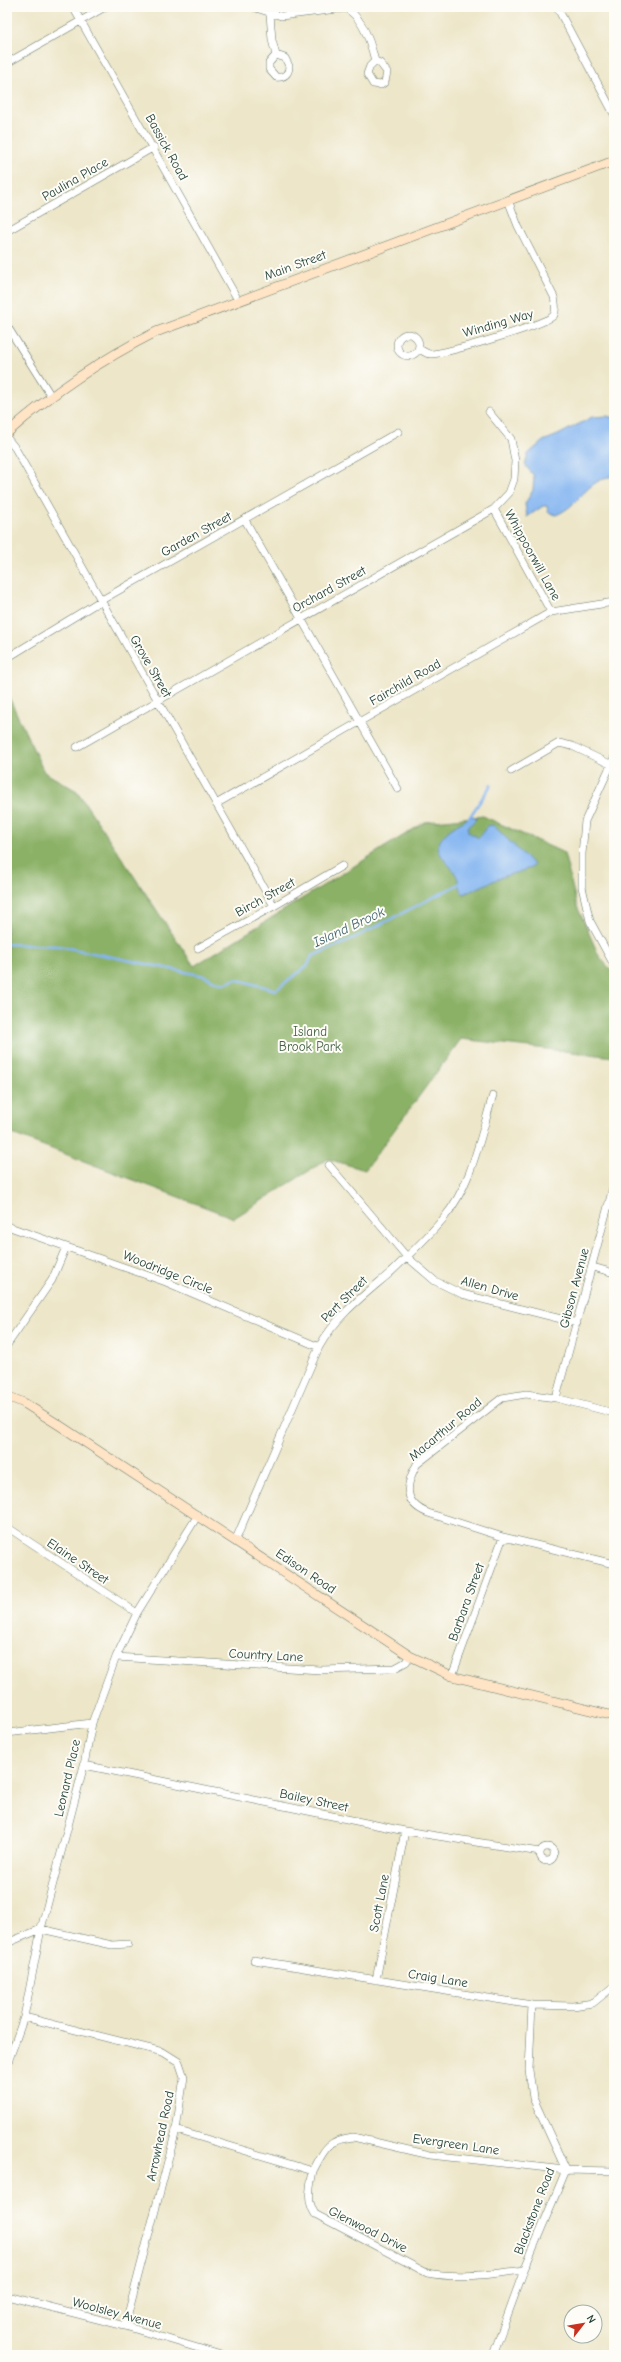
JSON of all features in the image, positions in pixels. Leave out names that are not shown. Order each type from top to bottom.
[{"type":"street","name":"Bassick Road","points":[[73,7],[154,147],[238,300]]},
{"type":"street","points":[[7,63],[105,7]]},
{"type":"street","points":[[253,7],[270,14],[290,16],[345,8],[352,11],[358,20],[375,61]]},
{"type":"street","points":[[557,7],[614,114]]},
{"type":"street","points":[[270,14],[272,40],[276,55]]},
{"type":"street","name":"Paulina Place","points":[[7,231],[154,147]]},
{"type":"street","name":"Main Street","points":[[7,433],[51,396],[118,351],[156,332],[238,300],[614,161]]},
{"type":"street","name":"Winding Way","points":[[419,349],[430,354],[530,328],[546,321],[554,315],[556,306],[554,297],[518,226],[508,200]]},
{"type":"street","points":[[7,326],[51,396]]},
{"type":"street","name":"Orchard Street","points":[[77,747],[301,618],[494,510],[509,493],[514,479],[515,461],[511,439],[489,412]]},
{"type":"street","name":"Garden Street","points":[[7,658],[100,601],[398,432]]},
{"type":"street","name":"Grove Street","points":[[7,438],[15,448],[157,702],[274,906]]},
{"type":"street","name":"Whippoorwill Lane","points":[[494,510],[551,612]]},
{"type":"street","points":[[245,520],[398,789]]},
{"type":"street","name":"Fairchild Road","points":[[216,804],[551,612],[614,602]]},
{"type":"street","points":[[511,771],[546,749],[559,743],[572,746],[612,761],[585,821],[582,854],[582,887],[590,920],[614,965]]},
{"type":"street","name":"Birch Street","points":[[198,948],[342,866]]},
{"type":"street","name":"Pert Street","points":[[236,1539],[319,1347],[330,1328],[349,1307],[407,1257],[444,1218],[460,1193],[469,1173],[493,1095]]},
{"type":"street","name":"Allen Drive","points":[[329,1165],[407,1257],[435,1280],[462,1294],[577,1324]]},
{"type":"street","name":"Gibson Avenue","points":[[556,1398],[593,1267],[606,1207],[614,1184]]},
{"type":"street","name":"Woodridge Circle","points":[[7,1226],[166,1282],[319,1347]]},
{"type":"street","points":[[7,1345],[52,1280],[66,1247]]},
{"type":"street","points":[[593,1267],[614,1273]]},
{"type":"street","name":"Macarthur Road","points":[[614,1413],[556,1398],[526,1394],[502,1398],[417,1464],[409,1478],[408,1495],[417,1509],[502,1537],[614,1564]]},
{"type":"street","name":"Edison Road","points":[[7,1396],[36,1410],[236,1539],[410,1656],[452,1676],[614,1716]]},
{"type":"street","name":"Leonard Place","points":[[7,2065],[24,2017],[41,1929],[84,1765],[92,1722],[116,1657],[137,1613],[198,1515]]},
{"type":"street","name":"Elaine Street","points":[[7,1527],[137,1613]]},
{"type":"street","name":"Barbara Street","points":[[452,1676],[502,1537]]},
{"type":"street","name":"Country Lane","points":[[116,1657],[198,1664],[320,1670],[395,1668],[406,1662],[410,1656]]},
{"type":"street","points":[[7,1733],[92,1722]]},
{"type":"street","name":"Bailey Street","points":[[84,1765],[405,1831],[540,1852]]},
{"type":"street","name":"Scott Lane","points":[[376,1980],[405,1831]]},
{"type":"street","points":[[7,1943],[41,1929],[112,1946],[128,1944]]},
{"type":"street","name":"Craig Lane","points":[[254,1960],[532,2006],[574,2006],[593,2003],[614,1986]]},
{"type":"street","name":"Blackstone Road","points":[[493,2355],[524,2270],[566,2170],[533,2098],[529,2070],[532,2006]]},
{"type":"street","name":"Arrowhead Road","points":[[24,2017],[163,2052],[179,2062],[184,2077],[176,2130],[125,2326]]},
{"type":"street","points":[[176,2130],[313,2171]]},
{"type":"street","name":"Evergreen Lane","points":[[313,2171],[324,2149],[341,2138],[353,2137],[430,2155],[566,2170],[614,2171]]},
{"type":"street","name":"Glenwood Drive","points":[[313,2171],[308,2196],[310,2206],[315,2214],[427,2272],[445,2276],[478,2276],[524,2270]]},
{"type":"street","name":"Woolsley Avenue","points":[[7,2296],[125,2326],[220,2355]]},
{"type":"green space","name":"Island Brook Park","points":[[7,693],[44,772],[77,791],[194,966],[425,822],[483,816],[564,853],[577,906],[599,956],[614,974],[614,1057],[461,1039],[365,1170],[328,1159],[234,1218],[7,1132]]},
{"type":"water","points":[[607,416],[614,418],[614,476],[604,478],[596,482],[589,487],[572,505],[556,515],[548,512],[547,506],[543,506],[527,517],[525,504],[533,490],[534,476],[525,465],[528,454],[543,441],[558,435],[592,417]]},
{"type":"water","points":[[473,816],[477,818],[468,827],[468,832],[479,838],[487,826],[493,825],[534,865],[531,868],[502,877],[464,894],[460,889],[454,871],[443,858],[438,846],[443,836],[447,832]]},
{"type":"waterway","name":"Island Brook","points":[[467,821],[491,785]]},
{"type":"waterway","name":"Island Brook","points":[[7,944],[59,946],[205,976],[219,983],[226,983],[235,979],[276,990],[308,965],[312,956],[346,942],[459,884]]}]
